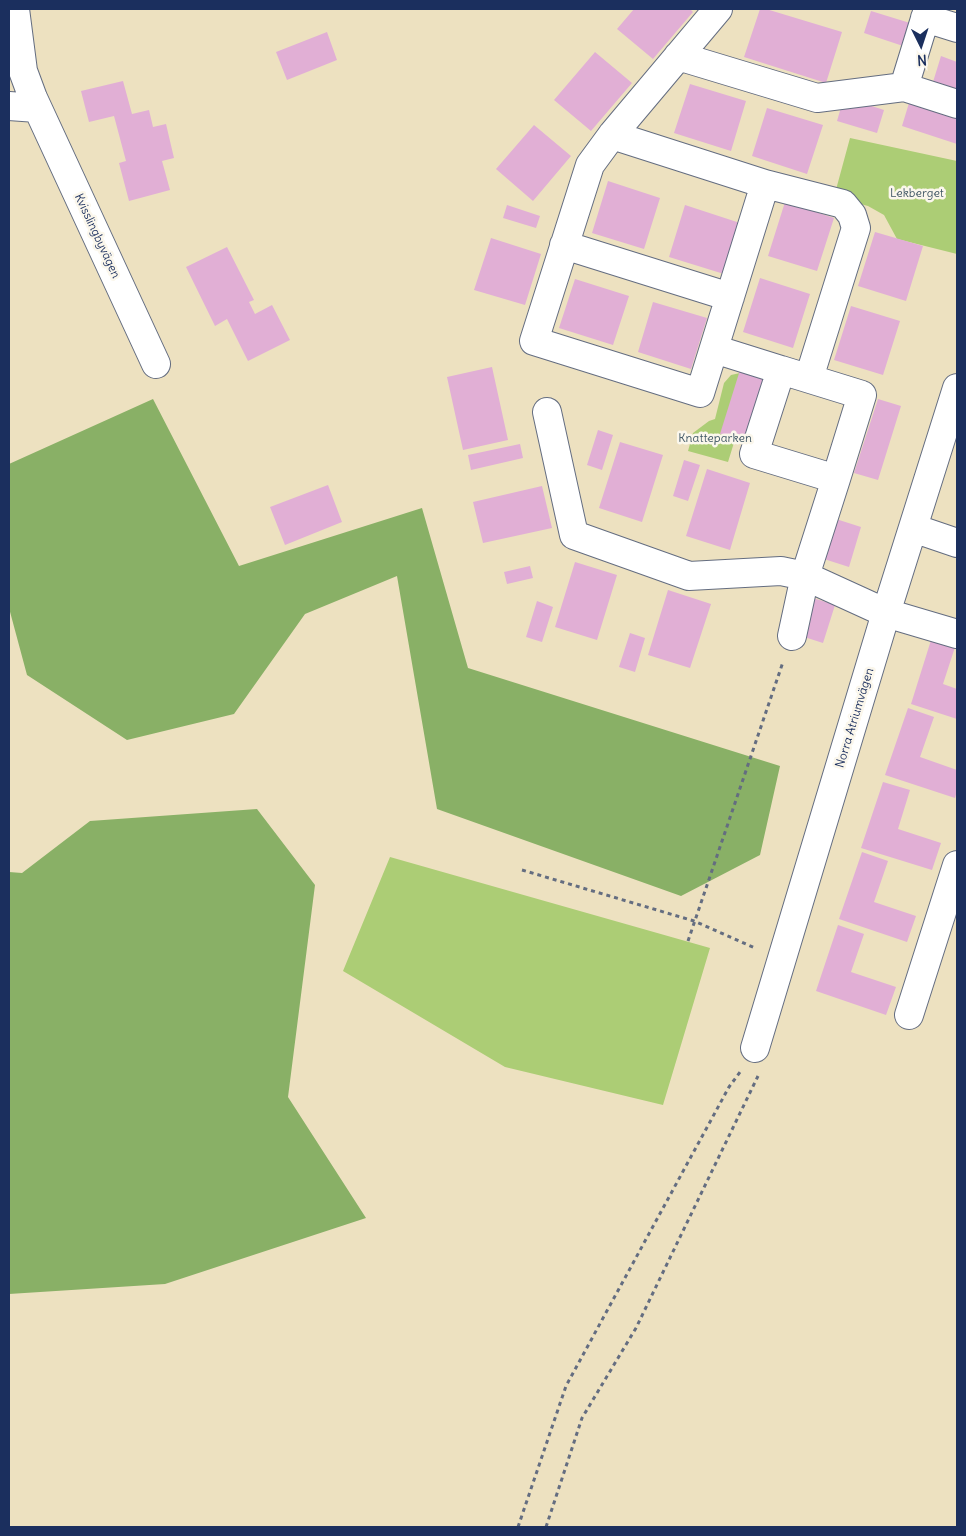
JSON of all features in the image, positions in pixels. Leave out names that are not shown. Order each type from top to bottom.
[{"type":"street","name":"Kvisslingbyvägen","points":[[15,9],[23,71],[37,108],[156,364]]},
{"type":"street","points":[[718,9],[612,135],[590,165],[534,341],[700,393],[765,184]]},
{"type":"street","points":[[904,87],[926,13],[957,28]]},
{"type":"street","points":[[678,56],[817,98],[904,87],[957,104]]},
{"type":"street","points":[[9,106],[37,108]]},
{"type":"street","points":[[612,135],[765,184],[843,204],[852,215],[856,228],[809,378]]},
{"type":"street","points":[[564,245],[730,297]]},
{"type":"street","points":[[714,349],[862,395],[805,576],[792,636]]},
{"type":"street","points":[[781,370],[754,454],[836,479]]},
{"type":"street","name":"Norra Atriumvägen","points":[[755,1048],[886,613],[957,388]]},
{"type":"street","points":[[548,412],[574,535],[688,576],[780,571],[805,576],[886,613],[957,634]]},
{"type":"street","points":[[913,528],[957,543]]},
{"type":"street","points":[[909,1016],[957,865]]},
{"type":"path","points":[[688,941],[792,636]]},
{"type":"path","points":[[522,870],[694,921],[764,952],[783,958]]},
{"type":"path","points":[[518,1527],[566,1386],[729,1087],[755,1048]]},
{"type":"path","points":[[546,1527],[582,1418],[636,1328],[758,1078],[755,1048]]},
{"type":"green space","name":"Lekberget","points":[[850,138],[957,161],[957,254],[897,239],[884,215],[868,206],[834,197]]},
{"type":"green space","name":"Knatteparken","points":[[740,373],[754,378],[728,462],[688,451],[693,433],[709,421],[715,419],[724,383],[731,375]]},
{"type":"green space","points":[[153,399],[239,566],[422,508],[468,668],[780,766],[760,855],[681,896],[437,809],[397,576],[305,614],[234,714],[127,740],[27,675],[9,608],[9,464]]},
{"type":"green space","points":[[257,809],[315,885],[288,1097],[366,1218],[165,1284],[9,1294],[9,872],[22,873],[90,821]]},
{"type":"green space","points":[[390,857],[710,948],[663,1105],[505,1067],[343,971]]},
{"type":"building","points":[[634,9],[690,9],[693,12],[653,59],[617,29]]},
{"type":"building","points":[[760,9],[766,9],[842,32],[826,83],[744,57]]},
{"type":"building","points":[[871,11],[910,23],[903,46],[864,33]]},
{"type":"building","points":[[327,32],[337,60],[287,80],[276,52]]},
{"type":"building","points":[[595,52],[632,83],[591,131],[554,100]]},
{"type":"building","points":[[941,56],[957,62],[957,90],[933,82]]},
{"type":"building","points":[[123,81],[132,114],[149,110],[153,127],[166,124],[174,158],[162,161],[170,190],[129,201],[119,163],[126,161],[114,116],[89,122],[81,91]]},
{"type":"building","points":[[690,84],[746,101],[731,151],[674,133]]},
{"type":"building","points":[[844,97],[884,110],[877,133],[837,121]]},
{"type":"building","points":[[909,103],[957,118],[957,144],[902,126]]},
{"type":"building","points":[[767,108],[823,125],[807,174],[752,156]]},
{"type":"building","points":[[534,125],[571,156],[533,201],[496,169]]},
{"type":"building","points":[[608,181],[660,198],[644,249],[592,233]]},
{"type":"building","points":[[785,202],[834,218],[817,271],[768,256]]},
{"type":"building","points":[[507,205],[540,216],[536,228],[503,218]]},
{"type":"building","points":[[685,205],[740,223],[724,274],[669,257]]},
{"type":"building","points":[[875,232],[923,246],[906,301],[858,286]]},
{"type":"building","points":[[491,238],[541,254],[525,305],[474,290]]},
{"type":"building","points":[[227,247],[254,300],[249,302],[255,314],[272,305],[290,340],[248,361],[227,319],[215,326],[186,267]]},
{"type":"building","points":[[760,278],[810,294],[793,348],[743,332]]},
{"type":"building","points":[[575,279],[629,296],[613,345],[559,328]]},
{"type":"building","points":[[653,302],[707,318],[691,369],[638,352]]},
{"type":"building","points":[[851,306],[900,321],[883,375],[834,360]]},
{"type":"building","points":[[492,367],[508,440],[463,450],[447,377]]},
{"type":"building","points":[[740,370],[764,378],[744,441],[720,434]]},
{"type":"building","points":[[878,399],[901,406],[878,480],[854,473]]},
{"type":"building","points":[[598,430],[613,435],[602,470],[587,465]]},
{"type":"building","points":[[620,442],[663,455],[642,522],[599,508]]},
{"type":"building","points":[[520,444],[523,458],[471,470],[468,455]]},
{"type":"building","points":[[684,460],[700,465],[688,501],[673,496]]},
{"type":"building","points":[[707,469],[750,483],[730,550],[686,536]]},
{"type":"building","points":[[328,485],[342,522],[285,545],[270,507]]},
{"type":"building","points":[[542,486],[552,528],[483,543],[473,502]]},
{"type":"building","points":[[836,519],[861,527],[849,567],[824,559]]},
{"type":"building","points":[[575,562],[617,575],[597,640],[555,627]]},
{"type":"building","points":[[530,566],[533,578],[507,584],[504,572]]},
{"type":"building","points":[[668,590],[711,604],[690,668],[648,655]]},
{"type":"building","points":[[810,597],[835,605],[823,643],[798,635]]},
{"type":"building","points":[[537,601],[553,607],[542,642],[526,637]]},
{"type":"building","points":[[630,633],[645,638],[635,672],[619,667]]},
{"type":"building","points":[[932,637],[956,644],[943,684],[957,689],[957,719],[911,704]]},
{"type":"building","points":[[908,708],[934,717],[920,757],[957,770],[955,798],[885,775]]},
{"type":"building","points":[[883,782],[910,790],[898,829],[941,843],[932,870],[861,848]]},
{"type":"building","points":[[862,852],[888,861],[874,902],[916,916],[907,942],[839,919]]},
{"type":"building","points":[[838,925],[864,934],[851,972],[896,987],[886,1015],[816,991]]}]
